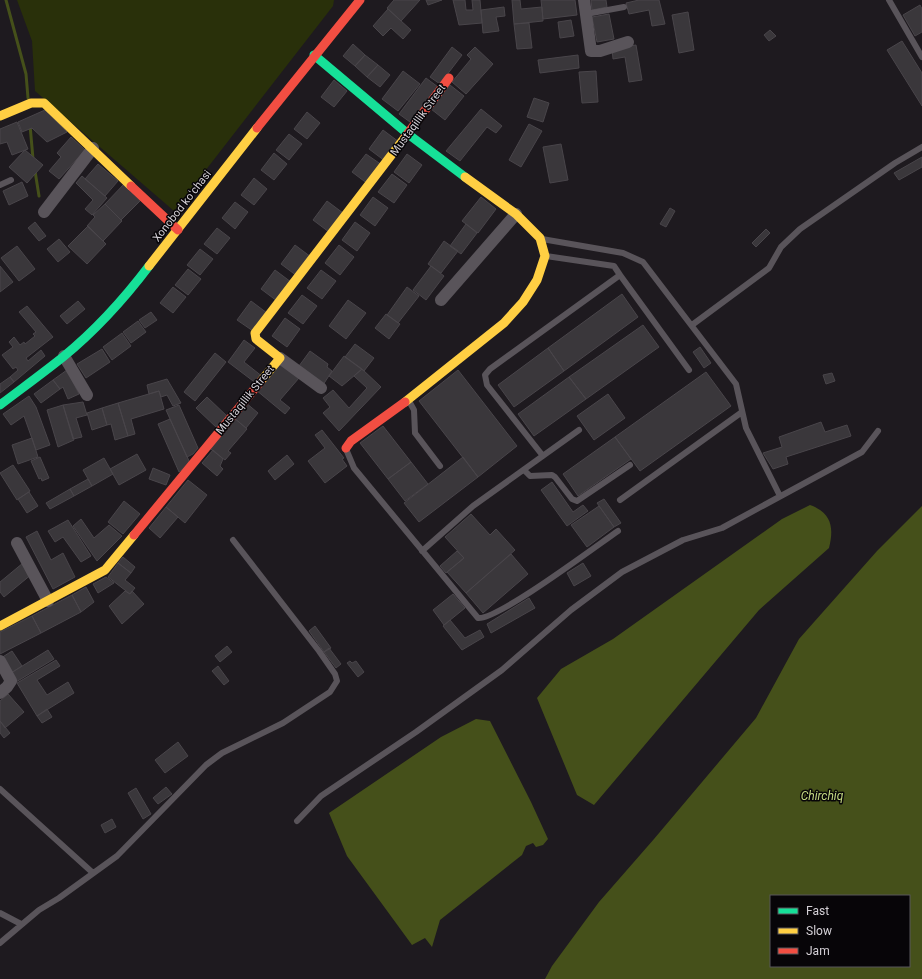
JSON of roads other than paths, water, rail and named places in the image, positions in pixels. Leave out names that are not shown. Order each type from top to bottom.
[{"type":"street","name":"Xonobod koʻchasi","points":[[0,405],[64,356],[116,307],[314,55],[360,0]]},
{"type":"street","points":[[584,0],[591,51],[600,51],[628,42]]},
{"type":"street","points":[[314,55],[408,134],[516,214],[540,238],[545,256],[537,280],[523,302],[509,318],[478,345],[408,400],[351,441],[346,448]]},
{"type":"street","name":"Mustaqillik Street","points":[[0,626],[105,570],[280,358],[256,339],[255,333],[408,134],[449,78]]},
{"type":"street","points":[[0,116],[31,103],[44,103],[178,230]]},
{"type":"street","points":[[44,212],[93,148]]},
{"type":"street","points":[[441,300],[516,214]]},
{"type":"street","points":[[64,356],[87,395]]},
{"type":"street","points":[[280,358],[320,388]]},
{"type":"street","points":[[17,542],[48,601]]},
{"type":"street","points":[[0,660],[11,681],[0,693]]},
{"type":"lane","points":[[889,0],[922,57]]},
{"type":"lane","points":[[586,14],[624,7]]},
{"type":"lane","points":[[692,325],[769,268],[781,248],[800,229],[895,163],[922,147]]},
{"type":"lane","points":[[0,185],[11,180]]},
{"type":"lane","points":[[540,238],[632,255],[643,262],[651,270],[736,384],[746,428],[780,496]]},
{"type":"lane","points":[[545,256],[614,266],[689,370]]},
{"type":"lane","points":[[543,456],[487,384],[485,375],[490,369],[620,275]]},
{"type":"lane","points":[[408,400],[414,410],[415,433],[440,466]]},
{"type":"lane","points":[[620,500],[742,412]]},
{"type":"lane","points":[[422,551],[473,506],[579,430]]},
{"type":"lane","points":[[297,821],[321,796],[416,732],[502,670],[570,610],[622,572],[683,540],[722,528],[862,452],[878,431]]},
{"type":"lane","points":[[346,448],[354,468],[478,618],[483,619],[540,586],[618,531]]},
{"type":"lane","points":[[524,470],[530,476],[552,475],[572,499],[577,501],[630,465]]},
{"type":"lane","points":[[0,943],[20,924],[122,851],[206,765],[222,753],[284,723],[330,692],[335,687],[338,681],[335,674],[233,540]]},
{"type":"lane","points":[[0,789],[93,873]]},
{"type":"lane","points":[[0,913],[20,924]]},
{"type":"water","points":[[810,505],[823,512],[830,522],[831,541],[829,548],[759,610],[594,805],[577,795],[537,698],[561,669],[613,639],[782,519]]},
{"type":"water","name":"Chirchiq","points":[[922,506],[922,979],[545,979],[552,966],[599,902],[756,718],[799,639],[877,551]]},
{"type":"water","points":[[476,719],[490,721],[548,839],[543,845],[536,847],[533,843],[526,846],[522,855],[440,920],[432,947],[425,938],[412,945],[347,856],[329,813],[441,737]]},
{"type":"waterway","points":[[6,0],[26,74],[28,98]]},
{"type":"waterway","points":[[30,125],[33,159]]},
{"type":"waterway","points":[[35,171],[39,196]]}]
